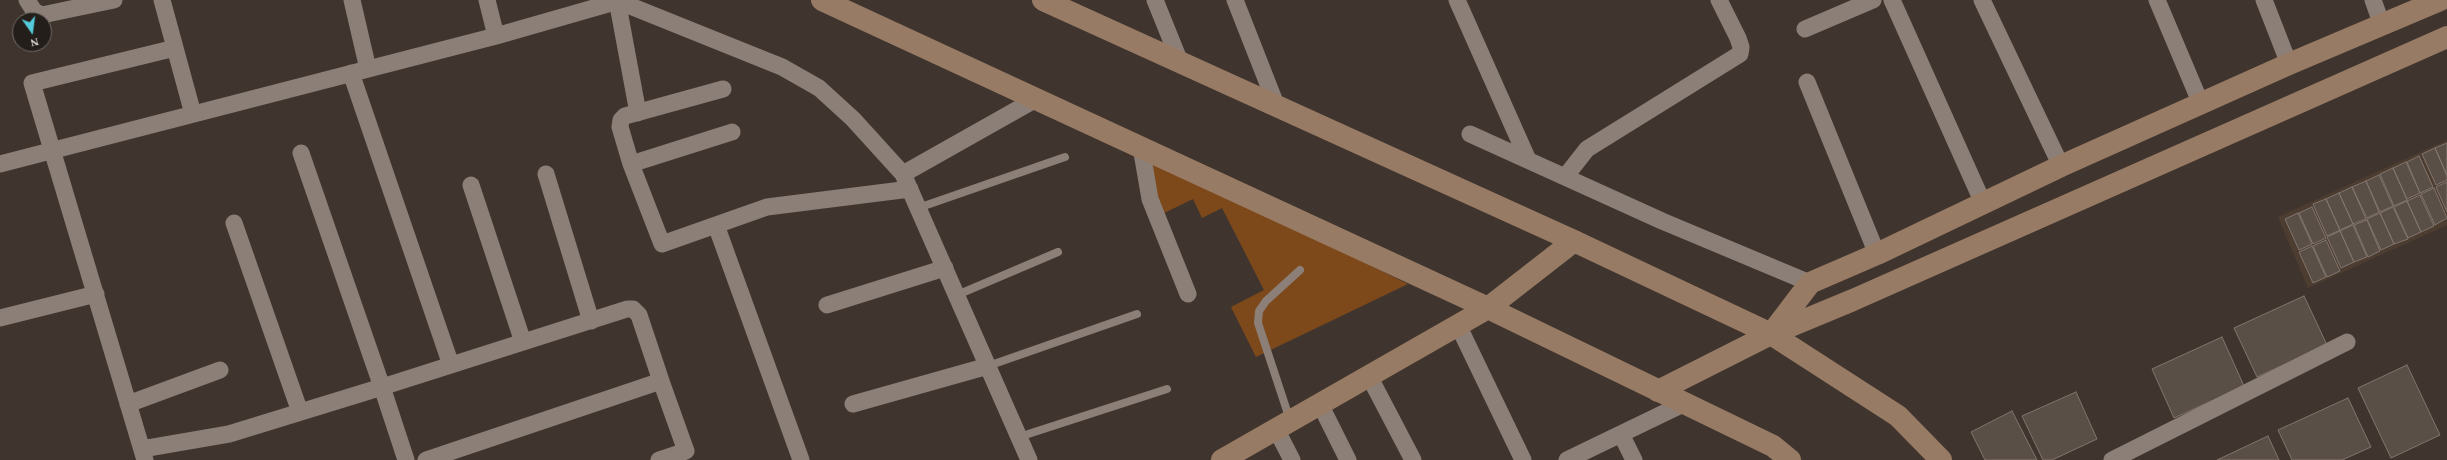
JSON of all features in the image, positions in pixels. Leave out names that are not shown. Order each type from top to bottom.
[{"type":"street","points":[[27,0],[34,11],[42,15],[114,0]]},
{"type":"street","points":[[162,0],[193,114]]},
{"type":"street","points":[[352,0],[368,69]]},
{"type":"street","points":[[487,0],[496,36]]},
{"type":"street","points":[[618,0],[638,113]]},
{"type":"street","points":[[0,164],[496,36],[618,0],[782,67],[820,88],[853,119],[907,182],[1029,460]]},
{"type":"street","points":[[822,0],[1488,308],[1772,446],[1790,460]]},
{"type":"street","points":[[1042,0],[1068,6],[1180,62],[1574,241],[1771,334],[1898,416],[1941,460]]},
{"type":"street","points":[[1155,0],[1180,62]]},
{"type":"street","points":[[1235,0],[1277,106]]},
{"type":"street","points":[[1457,0],[1528,160]]},
{"type":"street","points":[[1565,177],[1587,150],[1740,54],[1741,47],[1738,38],[1719,0]]},
{"type":"street","points":[[1805,29],[1838,7],[1873,0]]},
{"type":"street","points":[[1892,0],[1983,203]]},
{"type":"street","points":[[1982,0],[2061,166]]},
{"type":"street","points":[[2157,0],[2201,104]]},
{"type":"street","points":[[2264,0],[2289,64]]},
{"type":"street","points":[[2373,0],[2382,25]]},
{"type":"street","points":[[1771,334],[1810,282],[1877,254],[2061,166],[2289,64],[2440,0]]},
{"type":"street","points":[[1658,391],[1771,334],[1860,297],[2447,37]]},
{"type":"street","points":[[175,48],[32,83],[144,454],[229,434],[627,309],[633,310],[639,315],[687,455],[659,460]]},
{"type":"street","points":[[351,73],[451,365]]},
{"type":"street","points":[[1807,82],[1877,254]]},
{"type":"street","points":[[723,89],[624,116],[621,120],[620,127],[632,164],[662,244],[767,207],[907,182],[1036,99]]},
{"type":"street","points":[[632,164],[732,132]]},
{"type":"street","points":[[1470,134],[1662,221],[1810,282]]},
{"type":"street","points":[[1141,147],[1150,199],[1188,294]]},
{"type":"street","points":[[301,153],[406,460]]},
{"type":"street","points":[[546,174],[591,321]]},
{"type":"street","points":[[470,185],[523,342]]},
{"type":"street","points":[[234,223],[300,412]]},
{"type":"street","points":[[716,226],[801,460]]},
{"type":"street","points":[[1222,460],[1488,308],[1574,241]]},
{"type":"street","points":[[827,305],[945,268]]},
{"type":"street","points":[[0,318],[96,294]]},
{"type":"street","points":[[1458,325],[1523,460]]},
{"type":"street","points":[[2112,460],[2347,342]]},
{"type":"street","points":[[853,404],[988,366]]},
{"type":"street","points":[[128,404],[220,370]]},
{"type":"street","points":[[1369,376],[1413,460]]},
{"type":"street","points":[[426,460],[661,381]]},
{"type":"street","points":[[1566,460],[1685,403]]},
{"type":"street","points":[[1320,404],[1348,460]]},
{"type":"street","points":[[1283,425],[1292,460]]},
{"type":"street","points":[[1622,434],[1634,460]]},
{"type":"lane","points":[[918,208],[1065,158]]},
{"type":"lane","points":[[957,295],[1058,252]]},
{"type":"lane","points":[[1283,425],[1258,323],[1259,311],[1266,301],[1300,270]]},
{"type":"lane","points":[[988,366],[1138,314]]},
{"type":"lane","points":[[1019,437],[1167,389]]},
{"type":"shaded area","points":[[2447,140],[2447,225],[2308,288],[2278,217]]},
{"type":"shaded area","points":[[1144,154],[1408,284],[1256,357],[1231,307],[1264,290],[1222,208],[1202,218],[1193,199],[1158,216]]},
{"type":"building","points":[[2447,143],[2447,175],[2435,148]]},
{"type":"building","points":[[2435,148],[2447,176],[2447,180],[2436,185],[2422,154]]},
{"type":"building","points":[[2419,156],[2433,187],[2420,193],[2407,162]]},
{"type":"building","points":[[2406,162],[2420,193],[2407,199],[2393,168]]},
{"type":"building","points":[[2393,168],[2407,200],[2394,206],[2380,174]]},
{"type":"building","points":[[2379,175],[2393,206],[2380,212],[2366,181]]},
{"type":"building","points":[[2366,181],[2379,212],[2367,218],[2352,187]]},
{"type":"building","points":[[2447,182],[2447,212],[2436,187]]},
{"type":"building","points":[[2352,187],[2366,219],[2353,224],[2339,193]]},
{"type":"building","points":[[2434,188],[2447,218],[2435,225],[2421,194]]},
{"type":"building","points":[[2339,193],[2353,224],[2340,230],[2326,199]]},
{"type":"building","points":[[2420,195],[2434,226],[2421,232],[2407,201]]},
{"type":"building","points":[[2326,199],[2340,230],[2327,236],[2313,204]]},
{"type":"building","points":[[2407,201],[2421,232],[2408,238],[2394,207]]},
{"type":"building","points":[[2312,207],[2326,238],[2313,244],[2299,213]]},
{"type":"building","points":[[2393,207],[2408,239],[2394,244],[2380,213]]},
{"type":"building","points":[[2298,213],[2312,244],[2299,250],[2285,219]]},
{"type":"building","points":[[2380,213],[2394,244],[2381,250],[2367,219]]},
{"type":"building","points":[[2367,220],[2380,251],[2368,257],[2354,225]]},
{"type":"building","points":[[2353,225],[2367,257],[2354,262],[2340,231]]},
{"type":"building","points":[[2340,231],[2354,262],[2341,268],[2327,237]]},
{"type":"building","points":[[2326,240],[2340,271],[2327,277],[2313,246]]},
{"type":"building","points":[[2312,246],[2326,277],[2313,283],[2299,252]]},
{"type":"building","points":[[2304,296],[2327,345],[2257,377],[2234,328]]},
{"type":"building","points":[[2222,337],[2244,386],[2174,418],[2152,369]]},
{"type":"building","points":[[2407,365],[2440,435],[2391,458],[2358,388]]},
{"type":"building","points":[[2076,392],[2097,439],[2052,460],[2043,460],[2022,416]]},
{"type":"building","points":[[2348,398],[2371,447],[2342,460],[2292,460],[2278,430]]},
{"type":"building","points":[[2012,411],[2037,460],[1985,460],[1971,432]]},
{"type":"building","points":[[2268,436],[2279,460],[2217,460]]}]
